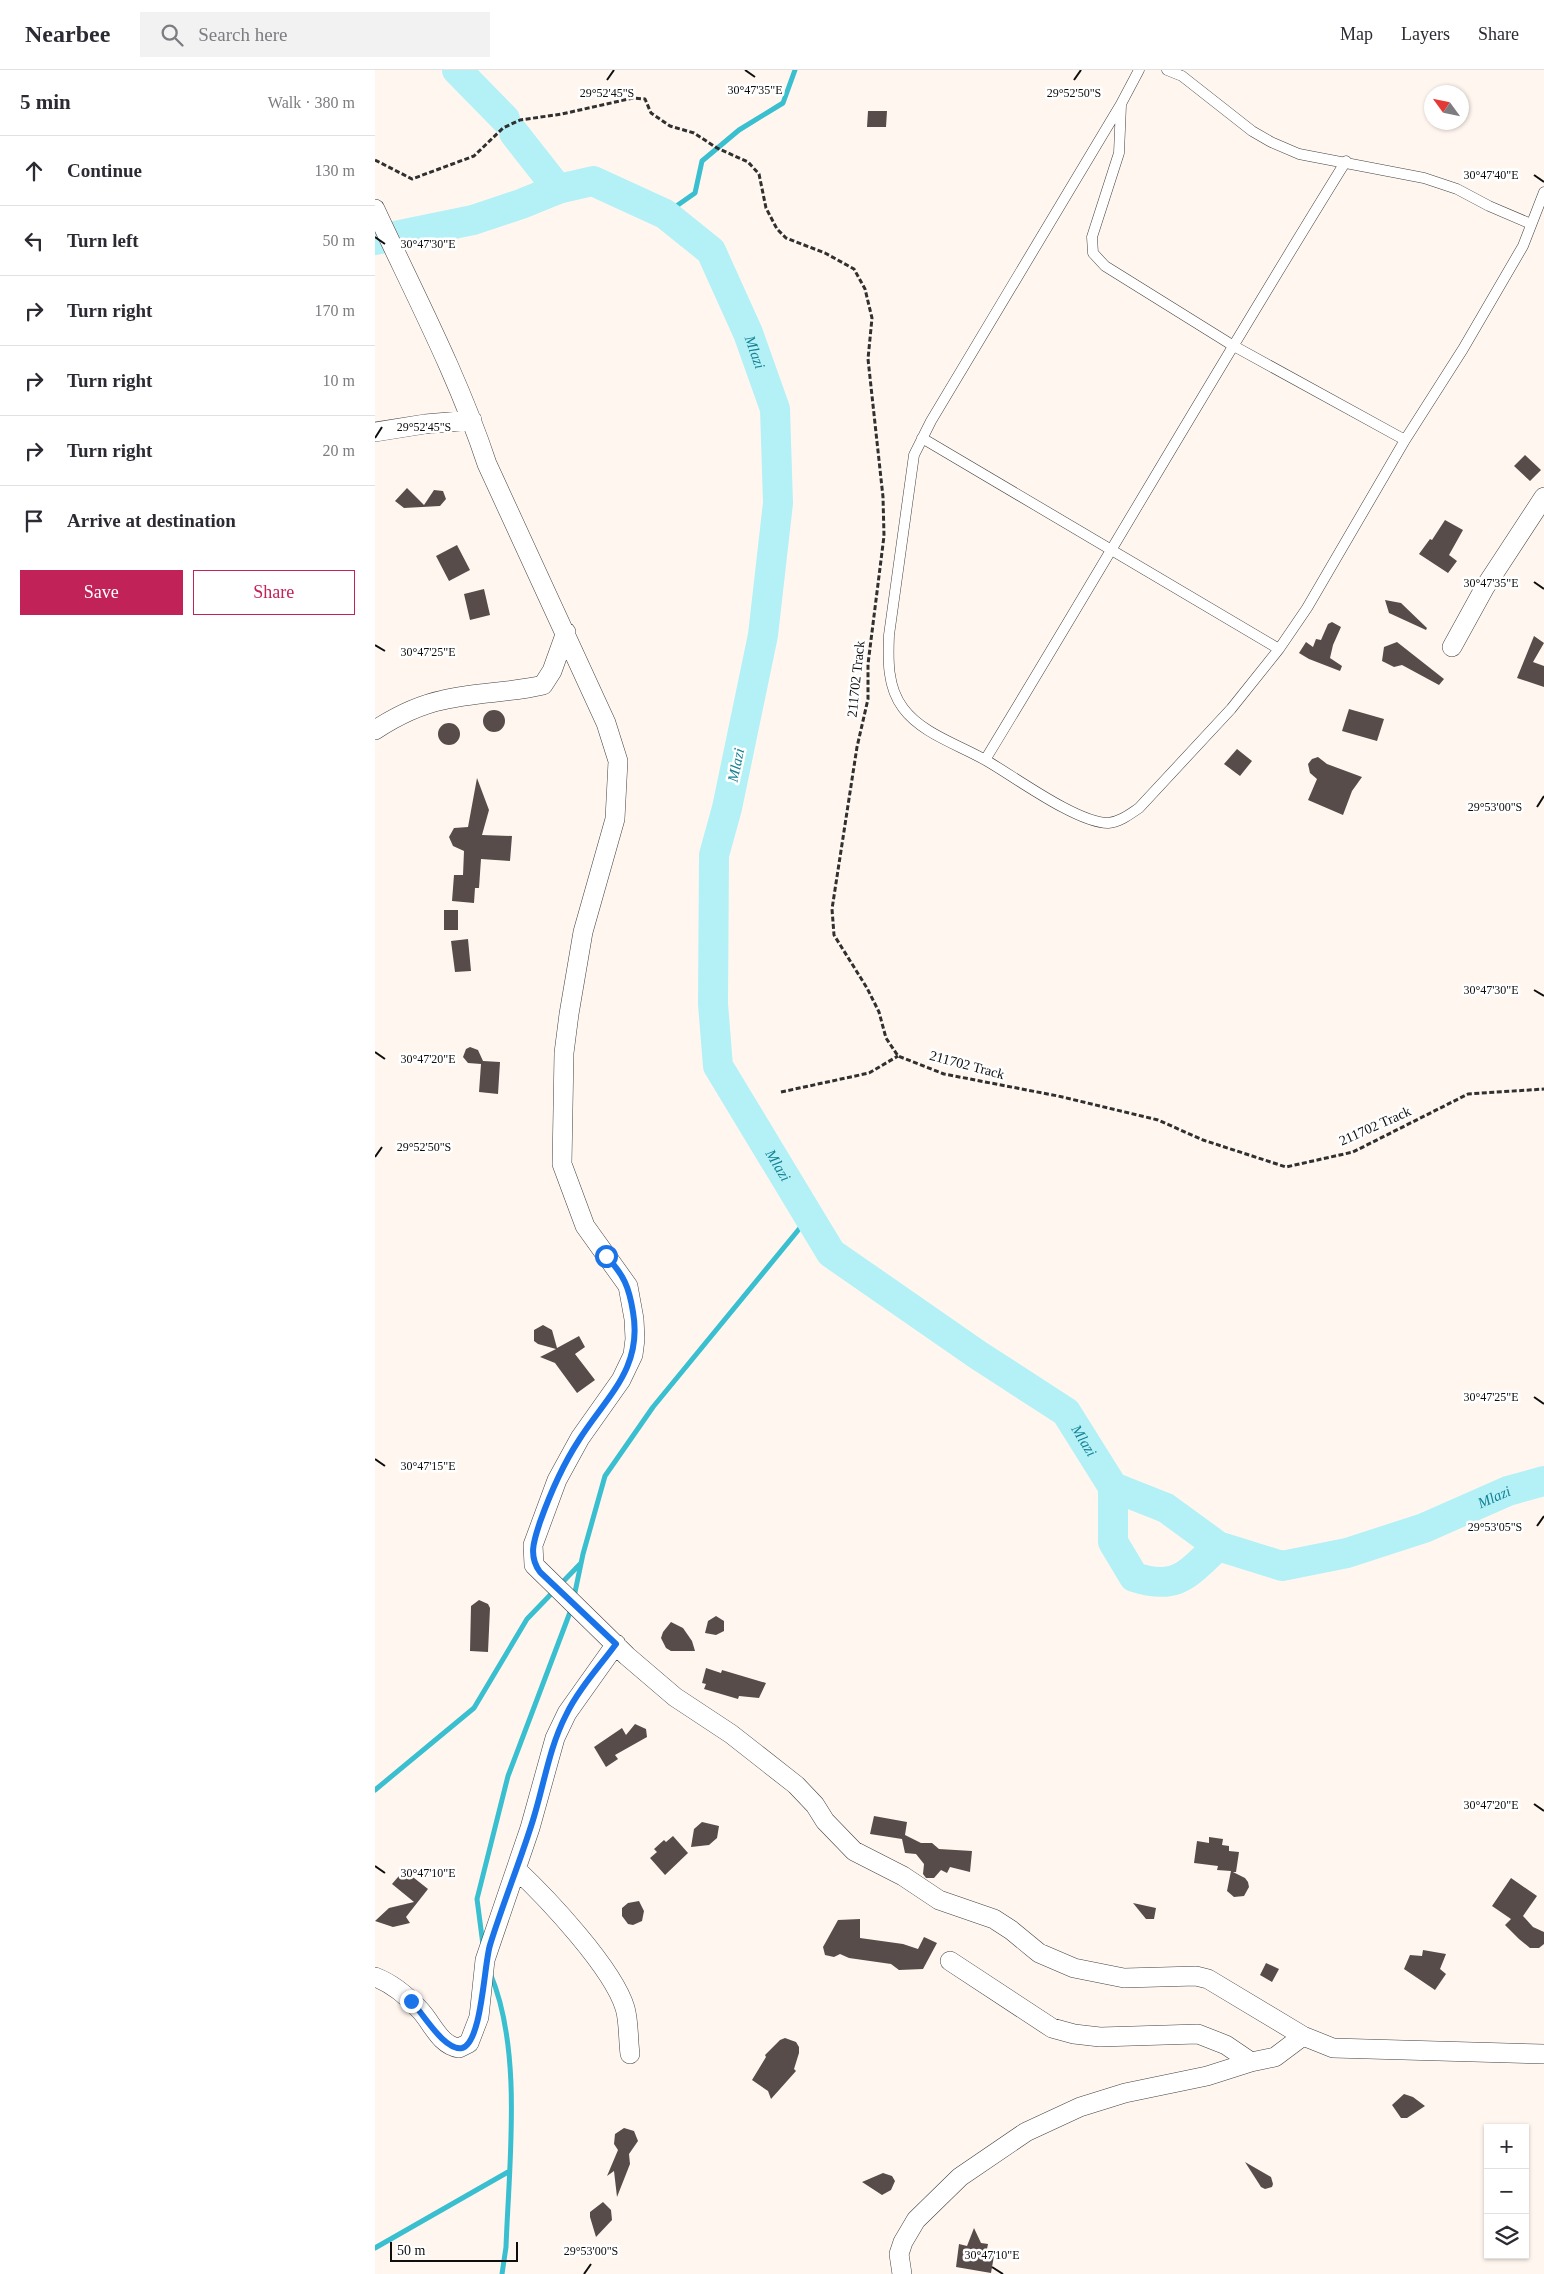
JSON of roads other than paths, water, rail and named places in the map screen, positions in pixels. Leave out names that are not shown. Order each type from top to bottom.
[{"type":"street","points":[[375,209],[448,363],[472,420],[487,464],[523,545],[566,632],[615,747],[617,789],[615,819],[583,932],[564,1052],[562,1164],[585,1226],[628,1286],[634,1319],[635,1339],[633,1355],[621,1380],[580,1438],[557,1480],[533,1545],[532,1556],[535,1565],[540,1572],[616,1644],[675,1697],[731,1734],[796,1785],[815,1805],[825,1821],[854,1851],[883,1864],[939,1900],[994,1919],[1039,1953],[1074,1968],[1124,1978],[1196,1976],[1207,1979],[1303,2036],[1333,2048],[1544,2054]]},
{"type":"street","points":[[375,432],[425,424],[472,420]]},
{"type":"street","points":[[1452,647],[1485,587],[1544,497]]},
{"type":"street","points":[[375,730],[409,712],[443,700],[521,691],[543,685],[552,671],[566,632]]},
{"type":"street","points":[[375,1977],[411,2001],[445,2043],[452,2047],[464,2047],[472,2038],[476,2029],[485,1960],[546,1776],[555,1738],[567,1713],[616,1644]]},
{"type":"street","points":[[516,1869],[547,1899],[604,1968],[626,2008],[629,2054]]},
{"type":"street","points":[[950,1961],[1052,2028],[1074,2034],[1100,2037],[1198,2034],[1226,2045],[1251,2062]]},
{"type":"street","points":[[903,2274],[899,2254],[903,2242],[916,2220],[959,2177],[1026,2132],[1063,2114],[1125,2093],[1207,2076],[1251,2062],[1275,2057],[1303,2036]]},
{"type":"lane","points":[[1139,70],[1121,104],[1024,263],[922,438],[914,455],[889,634],[892,686],[903,708],[923,726],[1062,806],[1088,818],[1108,823],[1124,818],[1139,808],[1231,710],[1279,649],[1344,547],[1405,440],[1463,349],[1523,246],[1544,192]]},
{"type":"lane","points":[[1167,70],[1190,82],[1252,131],[1271,142],[1299,154],[1346,161],[1424,178],[1457,189],[1489,206],[1531,224]]},
{"type":"lane","points":[[1121,104],[1119,153],[1092,237],[1093,253],[1105,266],[1232,345],[1405,440]]},
{"type":"lane","points":[[985,760],[1113,550],[1232,345],[1346,161]]},
{"type":"lane","points":[[922,438],[1279,649]]},
{"type":"waterway","points":[[457,70],[505,119]]},
{"type":"waterway","points":[[665,214],[695,193],[702,161],[739,130],[783,103],[795,70]]},
{"type":"waterway","points":[[514,133],[558,189]]},
{"type":"waterway","name":"Mlazi","points":[[375,240],[473,220],[558,189],[593,181],[665,214],[711,251],[748,333],[775,409],[778,503],[763,635],[727,808],[714,855],[713,1004],[718,1066],[831,1253],[978,1355],[1066,1412],[1113,1487],[1166,1508],[1218,1546],[1282,1566],[1347,1553],[1424,1528],[1508,1491],[1544,1481]]},
{"type":"waterway","points":[[574,1597],[583,1554],[605,1476],[653,1407],[809,1217]]},
{"type":"waterway","name":"Mlazi","points":[[1113,1487],[1113,1542],[1134,1577],[1149,1581],[1172,1581],[1189,1572],[1218,1546]]},
{"type":"waterway","points":[[375,1790],[474,1708],[527,1619],[581,1563]]},
{"type":"waterway","points":[[483,1945],[477,1899],[508,1776],[572,1607]]},
{"type":"waterway","points":[[490,1973],[500,2003],[507,2036],[510,2071],[511,2144],[506,2247],[502,2274]]},
{"type":"waterway","points":[[375,2248],[508,2172]]}]
